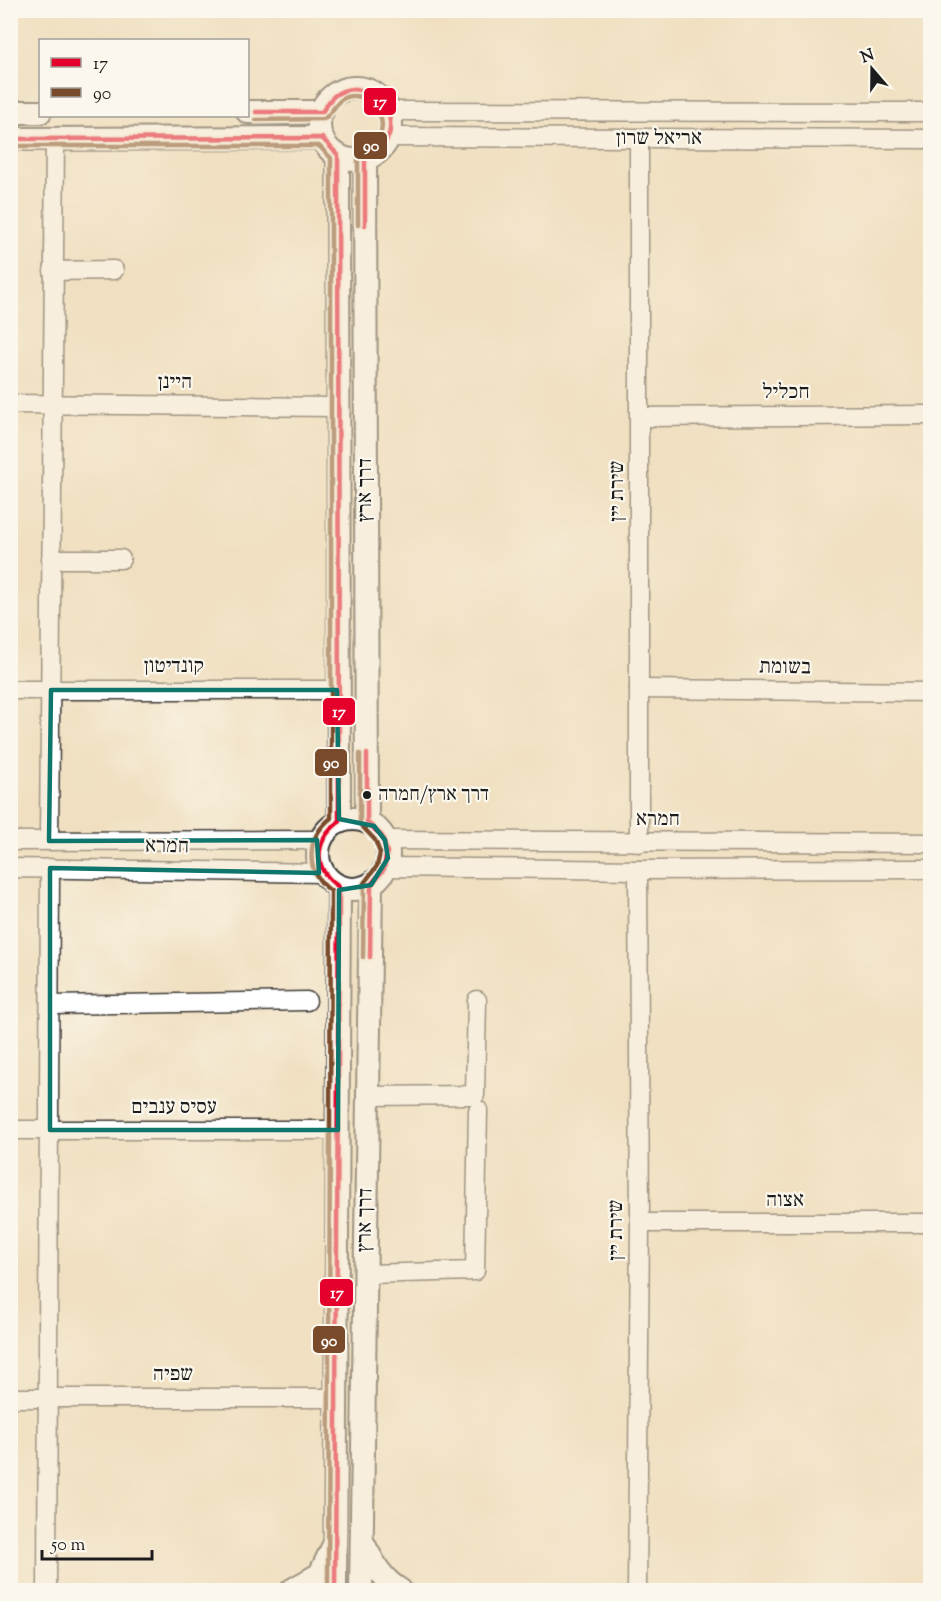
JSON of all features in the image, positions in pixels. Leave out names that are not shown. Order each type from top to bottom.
[{"type":"main road","points":[[352,88],[372,92],[382,100],[388,111],[391,124],[388,137],[375,153],[365,158],[351,159],[338,155],[322,138],[319,125],[322,112],[332,97],[352,88]]},
{"type":"main road","points":[[10,112],[39,112]]},
{"type":"main road","points":[[249,112],[322,112]]},
{"type":"main road","points":[[10,139],[322,138]]},
{"type":"main road","name":"דרך ארץ","points":[[338,155],[337,690],[339,822]]},
{"type":"main road","name":"דרך ארץ","points":[[365,158],[367,822]]},
{"type":"main road","points":[[348,819],[367,822],[381,832],[385,840],[388,858],[386,867],[371,885],[361,889],[331,880],[317,851],[325,832],[339,822],[348,819]]},
{"type":"main road","name":"דרך ארץ","points":[[331,880],[338,1130],[334,1398],[335,1590]]},
{"type":"main road","name":"דרך ארץ","points":[[361,1590],[371,885]]},
{"type":"main road","points":[[362,1540],[375,1567],[389,1584],[400,1590]]},
{"type":"main road","points":[[292,1590],[320,1574],[335,1543]]},
{"type":"street","name":"אריאל שרון","points":[[388,111],[930,112]]},
{"type":"street","name":"אריאל שרון","points":[[388,137],[930,139]]},
{"type":"street","points":[[50,841],[51,404],[55,139]]},
{"type":"street","name":"שירת יין","points":[[639,139],[641,417],[639,843]]},
{"type":"street","points":[[53,271],[114,270]]},
{"type":"street","name":"היינן","points":[[10,404],[339,407]]},
{"type":"street","name":"חכליל","points":[[641,417],[930,415]]},
{"type":"street","points":[[51,559],[121,559]]},
{"type":"street","name":"בשומת","points":[[639,689],[930,692]]},
{"type":"street","name":"קונדיטון","points":[[10,690],[337,690]]},
{"type":"street","name":"חמרא","points":[[10,841],[321,840]]},
{"type":"street","name":"חמרא","points":[[385,840],[930,843]]},
{"type":"street","points":[[386,867],[639,870],[930,869]]},
{"type":"street","name":"חמרא","points":[[10,868],[331,880]]},
{"type":"street","points":[[47,1590],[50,1398],[50,868]]},
{"type":"street","name":"שירת יין","points":[[637,1590],[640,1223],[639,870]]},
{"type":"street","points":[[368,1096],[475,1095],[477,1000]]},
{"type":"street","points":[[50,1005],[307,1001]]},
{"type":"street","points":[[366,1275],[475,1271],[478,1110]]},
{"type":"street","name":"עסיס ענבים","points":[[10,1130],[338,1130]]},
{"type":"street","name":"אצוה","points":[[640,1223],[930,1223]]},
{"type":"street","name":"שפיה","points":[[10,1398],[334,1398]]},
{"type":"highlighted area","points":[[51,690],[337,690],[339,819],[374,826],[385,840],[388,858],[371,885],[339,890],[338,1130],[50,1130],[50,868],[319,873],[317,840],[49,841]]},
{"type":"transit line","name":"17","points":[[256,112],[322,112],[335,95],[348,90],[360,90],[380,101],[390,121],[389,132],[384,144],[365,158],[365,225]]},
{"type":"transit line","name":"90","points":[[256,120],[324,119],[342,99],[351,96],[359,96],[372,104],[382,124],[378,138],[358,156],[358,225]]},
{"type":"transit line","name":"17","points":[[10,139],[322,138],[338,155],[339,822],[325,838],[320,855],[324,872],[339,887],[335,1590]]},
{"type":"transit line","name":"90","points":[[10,146],[319,146],[331,158],[331,818],[317,835],[312,855],[316,874],[331,891],[328,1590]]},
{"type":"transit line","name":"90","points":[[360,754],[360,824],[375,840],[380,853],[377,866],[364,883],[363,957]]},
{"type":"transit line","name":"17","points":[[367,754],[367,822],[382,836],[387,852],[384,869],[371,885],[370,957]]},
{"type":"place","name":"דרך ארץ/חמרה","points":[[367,795]]}]
